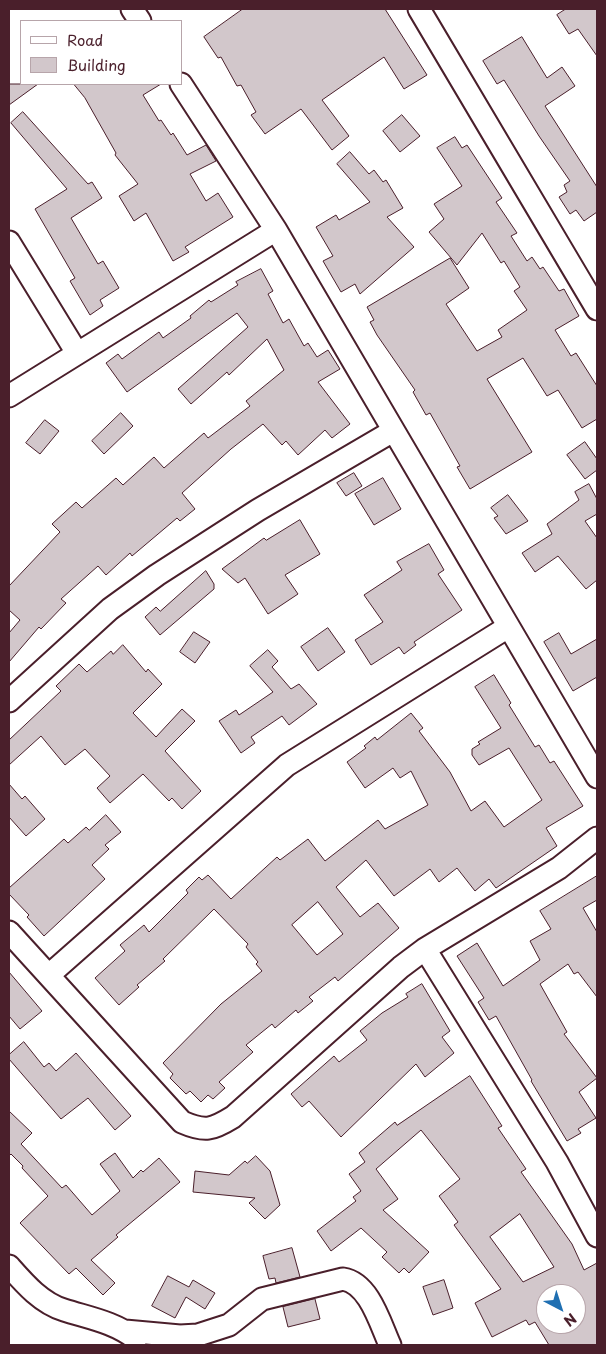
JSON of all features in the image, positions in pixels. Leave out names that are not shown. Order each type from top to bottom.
[{"type":"street","points":[[419,9],[597,309]]},
{"type":"street","points":[[182,85],[276,230],[597,777]]},
{"type":"street","points":[[9,396],[276,230]]},
{"type":"street","points":[[9,242],[77,353]]},
{"type":"street","points":[[9,701],[110,610],[157,575],[258,510],[393,431]]},
{"type":"street","points":[[49,975],[287,765],[508,627]]},
{"type":"street","points":[[9,932],[182,1122],[200,1130],[217,1127],[233,1117],[401,967],[425,949],[559,868],[597,838]]},
{"type":"street","points":[[425,949],[557,1162],[597,1236]]},
{"type":"street","points":[[9,1266],[29,1288],[46,1301],[63,1310],[88,1315],[125,1331],[143,1345]]},
{"type":"street","points":[[125,1331],[180,1336],[198,1335],[229,1325],[262,1299],[343,1279],[354,1280],[361,1288],[390,1345]]},
{"type":"building","points":[[243,9],[385,9],[427,75],[404,89],[384,57],[322,100],[349,136],[332,150],[301,109],[265,134],[251,115],[256,112],[241,85],[237,86],[221,57],[218,58],[204,37]]},
{"type":"building","points":[[566,9],[597,9],[597,56],[578,29],[569,34],[557,15]]},
{"type":"building","points":[[522,37],[547,78],[562,67],[575,86],[545,106],[597,187],[597,212],[584,221],[576,210],[570,214],[559,197],[567,192],[564,185],[570,181],[504,80],[497,84],[483,61]]},
{"type":"building","points":[[9,84],[37,85],[9,105]]},
{"type":"building","points":[[75,85],[159,85],[143,95],[159,121],[161,120],[171,135],[173,133],[187,155],[206,145],[216,161],[190,174],[206,201],[218,193],[233,217],[185,247],[189,252],[173,261],[146,213],[134,221],[119,196],[138,184],[115,155],[116,153],[85,98]]},
{"type":"building","points":[[23,112],[88,184],[92,182],[102,198],[71,218],[98,264],[103,261],[119,288],[100,300],[103,306],[90,315],[70,281],[75,278],[35,209],[67,189],[11,123]]},
{"type":"building","points":[[402,115],[420,136],[400,152],[383,131]]},
{"type":"building","points":[[455,137],[462,148],[467,145],[502,198],[496,202],[517,233],[511,236],[527,261],[532,257],[540,269],[543,267],[559,291],[564,289],[579,316],[555,330],[571,356],[576,353],[597,386],[597,419],[582,428],[558,390],[547,396],[523,358],[487,379],[532,452],[470,489],[457,467],[460,466],[430,413],[426,415],[413,392],[415,390],[377,335],[370,322],[374,320],[367,307],[450,258],[469,288],[446,304],[477,351],[502,337],[498,330],[527,310],[514,291],[520,287],[504,261],[501,263],[482,233],[457,265],[429,232],[444,219],[434,204],[462,186],[437,148]]},
{"type":"building","points":[[350,152],[369,174],[374,170],[383,182],[386,180],[403,208],[387,217],[414,247],[360,294],[355,284],[341,292],[323,261],[333,256],[316,227],[336,215],[339,220],[370,202],[337,164]]},
{"type":"building","points":[[261,269],[273,291],[268,294],[283,323],[289,319],[304,346],[308,343],[317,357],[328,350],[340,369],[318,382],[350,424],[332,438],[325,430],[298,455],[286,441],[282,445],[263,424],[231,449],[182,493],[195,509],[180,521],[177,518],[132,556],[130,553],[106,575],[98,566],[61,599],[66,603],[41,629],[39,627],[9,662],[9,633],[20,620],[9,610],[9,586],[60,532],[52,524],[76,502],[82,508],[116,478],[123,485],[154,457],[164,468],[204,433],[208,438],[250,406],[246,401],[284,370],[267,339],[229,375],[227,372],[191,404],[178,389],[248,327],[237,313],[127,392],[106,363],[118,354],[122,359],[159,332],[163,338],[191,318],[190,316],[209,300],[211,302],[238,285],[236,282]]},
{"type":"building","points":[[121,413],[133,426],[104,454],[92,441]]},
{"type":"building","points":[[45,420],[59,431],[40,454],[26,443]]},
{"type":"building","points":[[585,442],[597,459],[597,470],[585,479],[567,455]]},
{"type":"building","points":[[354,473],[362,486],[346,496],[337,483]]},
{"type":"building","points":[[383,478],[401,509],[374,525],[355,494]]},
{"type":"building","points":[[589,484],[597,499],[597,514],[585,521],[597,538],[597,580],[586,589],[558,556],[535,572],[522,553],[552,534],[547,524],[579,500],[575,492]]},
{"type":"building","points":[[508,495],[528,521],[506,534],[494,518],[498,516],[491,508]]},
{"type":"building","points":[[300,520],[320,554],[285,575],[298,594],[268,614],[245,578],[238,583],[222,569],[264,538],[266,540]]},
{"type":"building","points":[[429,544],[444,570],[438,574],[462,610],[414,642],[416,645],[404,654],[399,647],[371,665],[355,640],[383,622],[364,595],[402,570],[397,562]]},
{"type":"building","points":[[206,571],[214,584],[214,589],[160,635],[145,617],[156,607],[160,611]]},
{"type":"building","points":[[328,628],[345,652],[318,671],[301,647]]},
{"type":"building","points":[[194,632],[210,642],[195,663],[180,652]]},
{"type":"building","points":[[559,633],[571,654],[597,639],[597,677],[573,691],[544,642]]},
{"type":"building","points":[[123,645],[146,672],[148,669],[162,684],[133,713],[156,737],[182,709],[195,721],[165,751],[201,791],[182,809],[172,798],[169,801],[143,774],[110,803],[97,788],[110,776],[85,749],[65,765],[41,736],[9,765],[9,740],[61,691],[56,686],[79,664],[87,672],[111,651],[113,654]]},
{"type":"building","points":[[268,650],[278,661],[272,667],[291,689],[299,684],[317,704],[289,725],[282,716],[251,737],[255,743],[241,753],[219,721],[236,710],[239,715],[273,692],[250,666]]},
{"type":"building","points":[[494,675],[511,703],[509,705],[535,747],[539,745],[550,763],[554,761],[583,806],[546,828],[557,846],[496,888],[489,879],[475,891],[457,868],[439,882],[430,869],[394,896],[366,860],[336,887],[360,917],[378,903],[399,928],[338,981],[335,977],[309,997],[313,1001],[298,1013],[296,1010],[275,1028],[272,1024],[246,1045],[253,1052],[219,1082],[225,1088],[213,1099],[208,1095],[201,1102],[190,1091],[186,1094],[170,1078],[173,1074],[163,1063],[221,1004],[262,971],[256,964],[258,962],[246,947],[248,944],[214,909],[163,959],[165,961],[137,985],[139,987],[119,1005],[95,978],[125,951],[120,945],[144,925],[149,932],[188,893],[186,890],[199,877],[202,880],[208,875],[231,899],[277,857],[280,860],[308,839],[325,861],[378,820],[385,829],[428,805],[411,771],[400,778],[393,768],[365,788],[347,762],[366,748],[364,746],[375,737],[377,740],[411,713],[423,728],[419,731],[450,772],[471,811],[485,801],[504,827],[542,800],[509,748],[479,765],[472,755],[472,749],[480,744],[478,742],[501,728],[475,687]],"holes":[[[318,902],[343,934],[317,955],[292,925]]]},
{"type":"building","points":[[9,784],[22,799],[25,796],[45,819],[26,836],[9,817]]},
{"type":"building","points":[[106,815],[121,832],[105,845],[109,849],[92,865],[105,879],[44,936],[27,917],[29,915],[9,894],[9,888],[64,839],[68,843],[86,827],[89,830]]},
{"type":"building","points":[[597,876],[597,900],[583,908],[597,932],[597,997],[578,972],[574,974],[568,964],[540,984],[567,1032],[564,1034],[597,1078],[579,1092],[596,1118],[578,1129],[581,1133],[567,1141],[531,1081],[496,1016],[489,1020],[478,1002],[484,998],[457,956],[477,943],[503,986],[540,960],[530,941],[551,929],[540,911]]},
{"type":"building","points":[[9,972],[42,1011],[20,1029],[9,1016]]},
{"type":"building","points":[[422,984],[450,1031],[442,1037],[454,1053],[425,1077],[416,1064],[341,1137],[309,1101],[302,1107],[291,1094],[334,1056],[339,1062],[367,1040],[360,1031],[382,1013],[408,997],[406,994]]},
{"type":"building","points":[[24,1042],[44,1067],[49,1063],[56,1071],[76,1053],[131,1116],[115,1130],[88,1098],[61,1119],[9,1059],[9,1055]]},
{"type":"building","points":[[470,1076],[502,1126],[498,1128],[526,1169],[521,1172],[572,1244],[584,1270],[597,1263],[597,1345],[549,1345],[542,1334],[586,1334],[586,1284],[536,1284],[536,1324],[535,1322],[529,1325],[526,1320],[492,1337],[475,1303],[501,1289],[454,1225],[458,1222],[439,1196],[460,1179],[421,1130],[376,1169],[398,1199],[383,1210],[429,1252],[409,1273],[404,1268],[399,1273],[382,1257],[387,1252],[361,1228],[331,1251],[317,1231],[356,1201],[353,1197],[361,1191],[349,1174],[365,1162],[359,1153],[395,1122],[397,1125]],"holes":[[[520,1214],[554,1267],[523,1282],[490,1237]]]},
{"type":"building","points":[[9,1111],[32,1133],[21,1144],[62,1188],[66,1185],[92,1215],[120,1191],[100,1164],[115,1153],[133,1178],[159,1158],[180,1182],[116,1235],[118,1237],[91,1260],[115,1283],[103,1295],[76,1268],[69,1274],[20,1223],[48,1196],[22,1168],[23,1166],[11,1154],[9,1156]]},
{"type":"building","points":[[256,1156],[270,1171],[280,1205],[265,1219],[249,1203],[255,1198],[193,1192],[195,1171],[229,1175],[245,1161],[247,1163]]},
{"type":"building","points":[[292,1248],[300,1277],[276,1283],[275,1278],[269,1279],[263,1256]]},
{"type":"building","points":[[168,1276],[189,1287],[193,1280],[215,1293],[205,1309],[186,1297],[175,1318],[152,1306]]},
{"type":"building","points":[[444,1280],[453,1308],[433,1315],[423,1287]]},
{"type":"building","points":[[315,1299],[320,1319],[288,1327],[283,1307]]}]
